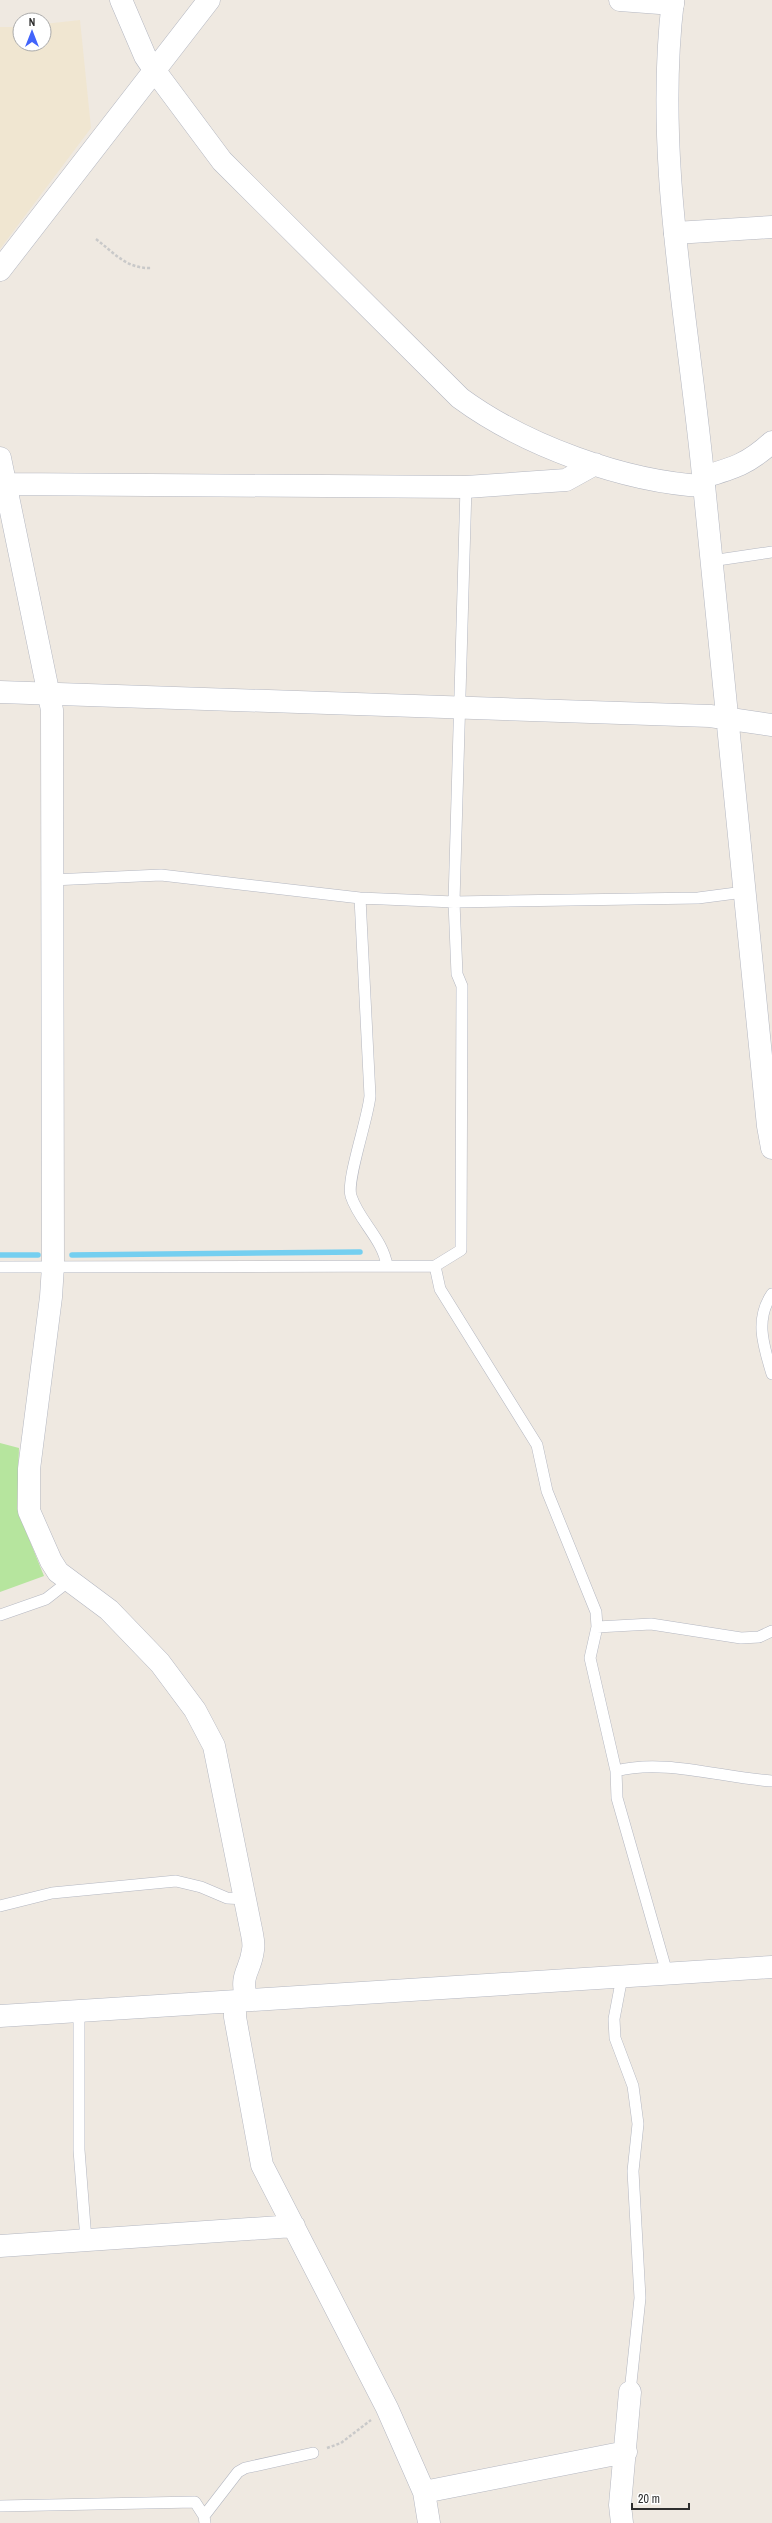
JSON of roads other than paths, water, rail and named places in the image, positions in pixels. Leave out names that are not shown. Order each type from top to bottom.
[{"type":"street","points":[[121,0],[146,56],[155,71],[222,161],[460,398],[499,423],[538,443],[595,464],[679,484],[703,482],[753,459],[772,442]]},
{"type":"street","points":[[0,270],[209,0]]},
{"type":"street","points":[[620,0],[673,2],[668,90],[675,233],[728,719],[768,1126],[772,1148]]},
{"type":"street","points":[[675,233],[772,227]]},
{"type":"street","points":[[0,458],[52,710],[53,1266],[52,1297],[29,1469],[28,1500],[35,1528],[51,1561],[69,1581],[104,1605],[129,1629],[160,1663],[206,1728],[214,1746],[246,1899],[253,1950],[244,1975],[240,2000],[235,2017],[262,2165],[387,2408],[424,2492],[429,2523]]},
{"type":"street","points":[[6,484],[466,487],[566,480],[595,464]]},
{"type":"street","points":[[0,692],[710,716],[772,725]]},
{"type":"street","points":[[0,2016],[772,1967]]},
{"type":"street","points":[[0,2246],[294,2226]]},
{"type":"street","points":[[622,2523],[620,2505],[626,2452],[630,2392]]},
{"type":"street","points":[[424,2492],[626,2452]]},
{"type":"lane","points":[[0,1267],[435,1266],[460,1250],[462,986],[457,974],[454,902],[466,487]]},
{"type":"lane","points":[[711,561],[772,552]]},
{"type":"lane","points":[[52,880],[161,874],[360,898],[454,902],[698,898],[744,892]]},
{"type":"lane","points":[[360,898],[370,1068],[370,1096],[369,1113],[353,1170],[350,1194],[385,1254],[387,1266]]},
{"type":"lane","points":[[435,1266],[440,1289],[537,1444],[547,1491],[596,1612],[597,1627],[590,1658],[616,1771],[616,1798],[667,1973]]},
{"type":"lane","points":[[772,1294],[762,1321],[762,1341],[772,1374]]},
{"type":"lane","points":[[0,1615],[46,1599],[69,1581]]},
{"type":"lane","points":[[597,1627],[651,1624],[741,1638],[759,1637],[772,1630]]},
{"type":"lane","points":[[616,1771],[632,1766],[655,1767],[772,1781]]},
{"type":"lane","points":[[0,1906],[52,1893],[176,1881],[201,1887],[227,1898],[246,1899]]},
{"type":"lane","points":[[622,1977],[614,2019],[615,2038],[633,2086],[638,2124],[633,2171],[640,2298],[630,2392]]},
{"type":"lane","points":[[79,2011],[79,2150],[86,2240]]},
{"type":"lane","points":[[0,2506],[195,2502],[204,2519],[238,2472],[245,2468],[313,2453]]},
{"type":"waterway","points":[[72,1255],[360,1252]]},
{"type":"waterway","points":[[0,1255],[38,1255]]}]
